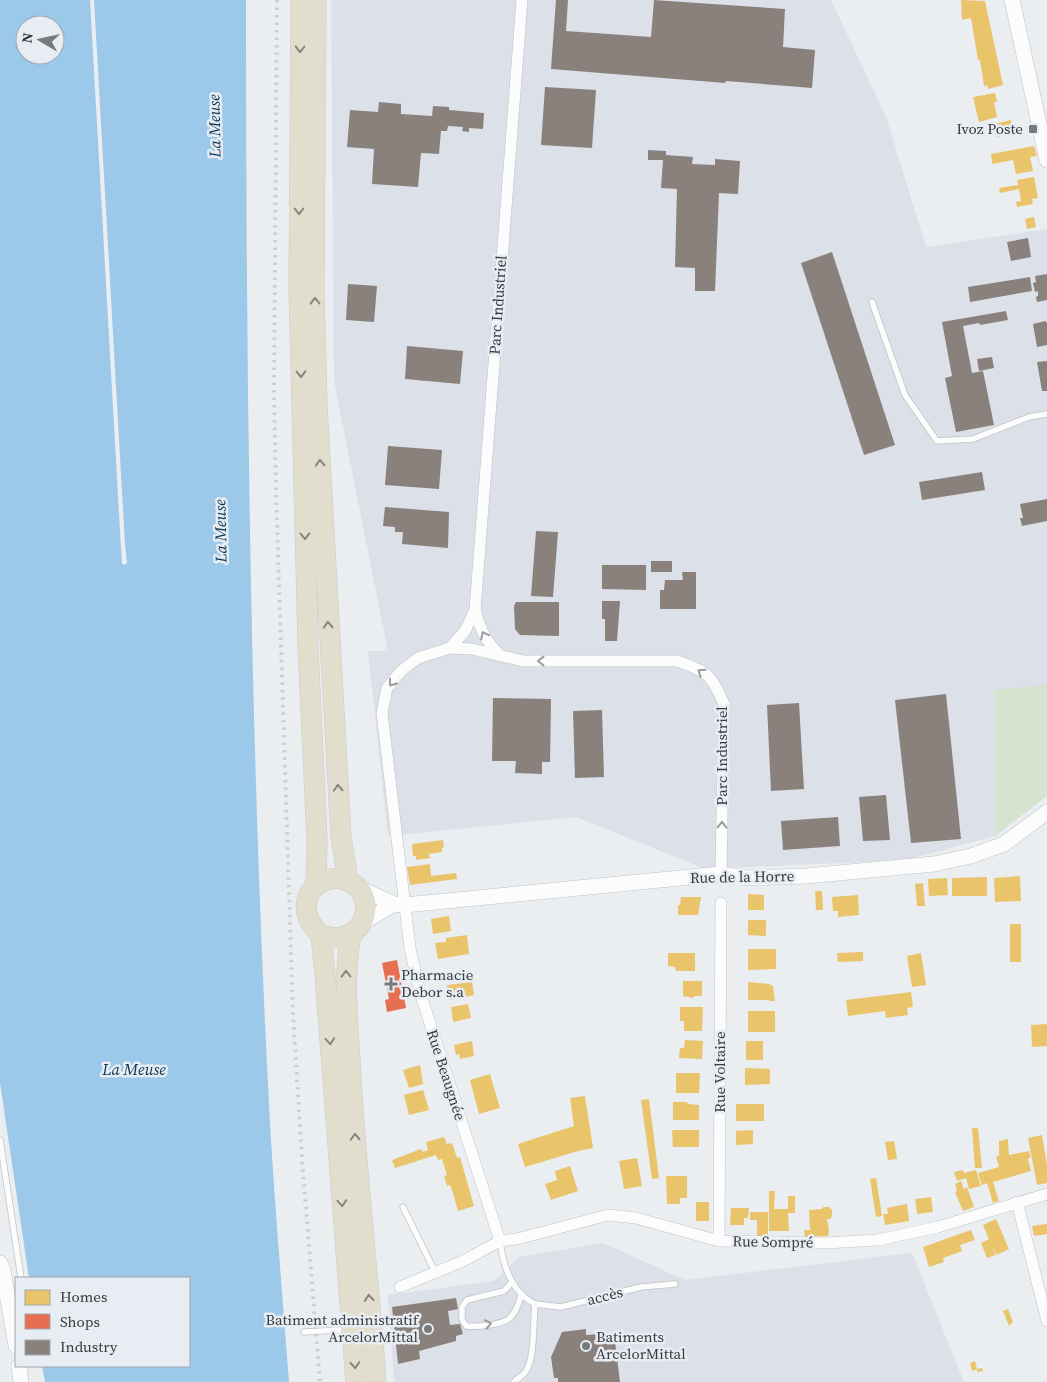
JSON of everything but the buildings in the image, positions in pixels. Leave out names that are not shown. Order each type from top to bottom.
[{"type":"highway","points":[[301,0],[299,289],[308,646],[317,842],[316,886]]},
{"type":"highway","points":[[316,0],[314,291],[317,405],[340,817],[352,884],[363,896],[366,906],[356,929],[346,970],[356,1159],[376,1382]]},
{"type":"highway","points":[[352,884],[331,879],[316,886],[306,902],[306,912],[308,921],[320,935],[336,938],[356,929]]},
{"type":"highway","points":[[320,935],[326,985],[356,1382]]},
{"type":"street","name":"Parc Industriel","points":[[500,656],[489,645],[481,632],[475,610],[522,0]]},
{"type":"street","points":[[1012,0],[1047,160]]},
{"type":"street","name":"Parc Industriel","points":[[450,648],[465,631],[475,610]]},
{"type":"street","name":"Parc Industriel","points":[[399,905],[382,713],[387,688],[401,671],[418,658],[450,648],[472,649],[523,661],[677,661],[697,668],[716,682],[724,704],[721,874]]},
{"type":"street","name":"Rue de la Horre","points":[[399,905],[721,874],[744,878],[806,876],[934,864],[971,856],[1004,844],[1047,812]]},
{"type":"street","points":[[352,884],[399,905]]},
{"type":"street","name":"Rue Voltaire","points":[[719,1241],[721,903]]},
{"type":"street","points":[[356,929],[399,905]]},
{"type":"street","name":"Rue Beaugnée","points":[[399,905],[419,989],[500,1241]]},
{"type":"street","name":"Rue Sompré","points":[[400,1287],[463,1261],[500,1241],[517,1239],[608,1215],[636,1218],[719,1241],[825,1243],[878,1240],[938,1227],[1047,1194]]},
{"type":"street","points":[[1018,1202],[1047,1322]]},
{"type":"street","points":[[0,1262],[7,1290],[15,1340]]},
{"type":"street","points":[[19,1367],[22,1382]]},
{"type":"lane","points":[[872,302],[905,395],[937,441],[973,439],[1029,417],[1047,414]]},
{"type":"lane","points":[[0,1140],[1,1162],[21,1277]]},
{"type":"lane","points":[[403,1207],[435,1272]]},
{"type":"lane","points":[[500,1241],[502,1258],[512,1282],[521,1296],[535,1304],[531,1354],[526,1372],[514,1382]]},
{"type":"lane","points":[[512,1282],[504,1291],[468,1300],[462,1307],[462,1319],[466,1326],[505,1321],[511,1317],[517,1308],[521,1296]]},
{"type":"lane","name":"accès","points":[[535,1304],[560,1307],[641,1287],[676,1284]]},
{"type":"lane","points":[[304,1332],[338,1330]]},
{"type":"shaded area","points":[[331,0],[831,0],[886,117],[926,247],[1047,229],[1047,796],[995,836],[906,860],[705,869],[576,817],[388,836],[368,651],[388,651],[334,381]]},
{"type":"shaded area","points":[[603,1243],[685,1280],[912,1253],[964,1382],[394,1382],[388,1295],[494,1281],[519,1257]]},
{"type":"green space","points":[[1047,685],[1047,796],[995,836],[994,690]]},
{"type":"water","name":"La Meuse","points":[[0,0],[90,0],[121,549],[122,563],[124,565],[127,563],[94,0],[246,0],[248,414],[257,829],[269,1105],[289,1382],[45,1382],[42,1367],[190,1367],[190,1277],[29,1277],[0,1083]]},
{"type":"railway","points":[[277,0],[274,393],[276,491],[293,1015],[302,1159],[320,1382]]},
{"type":"place","name":"Ivoz Poste","points":[[1033,129]]},
{"type":"place","name":"Pharmacie Debor s.a","points":[[391,984]]},
{"type":"place","name":"Batiment administratif ArcelorMittal","points":[[428,1329]]},
{"type":"place","name":"Batiments ArcelorMittal","points":[[586,1346]]}]
